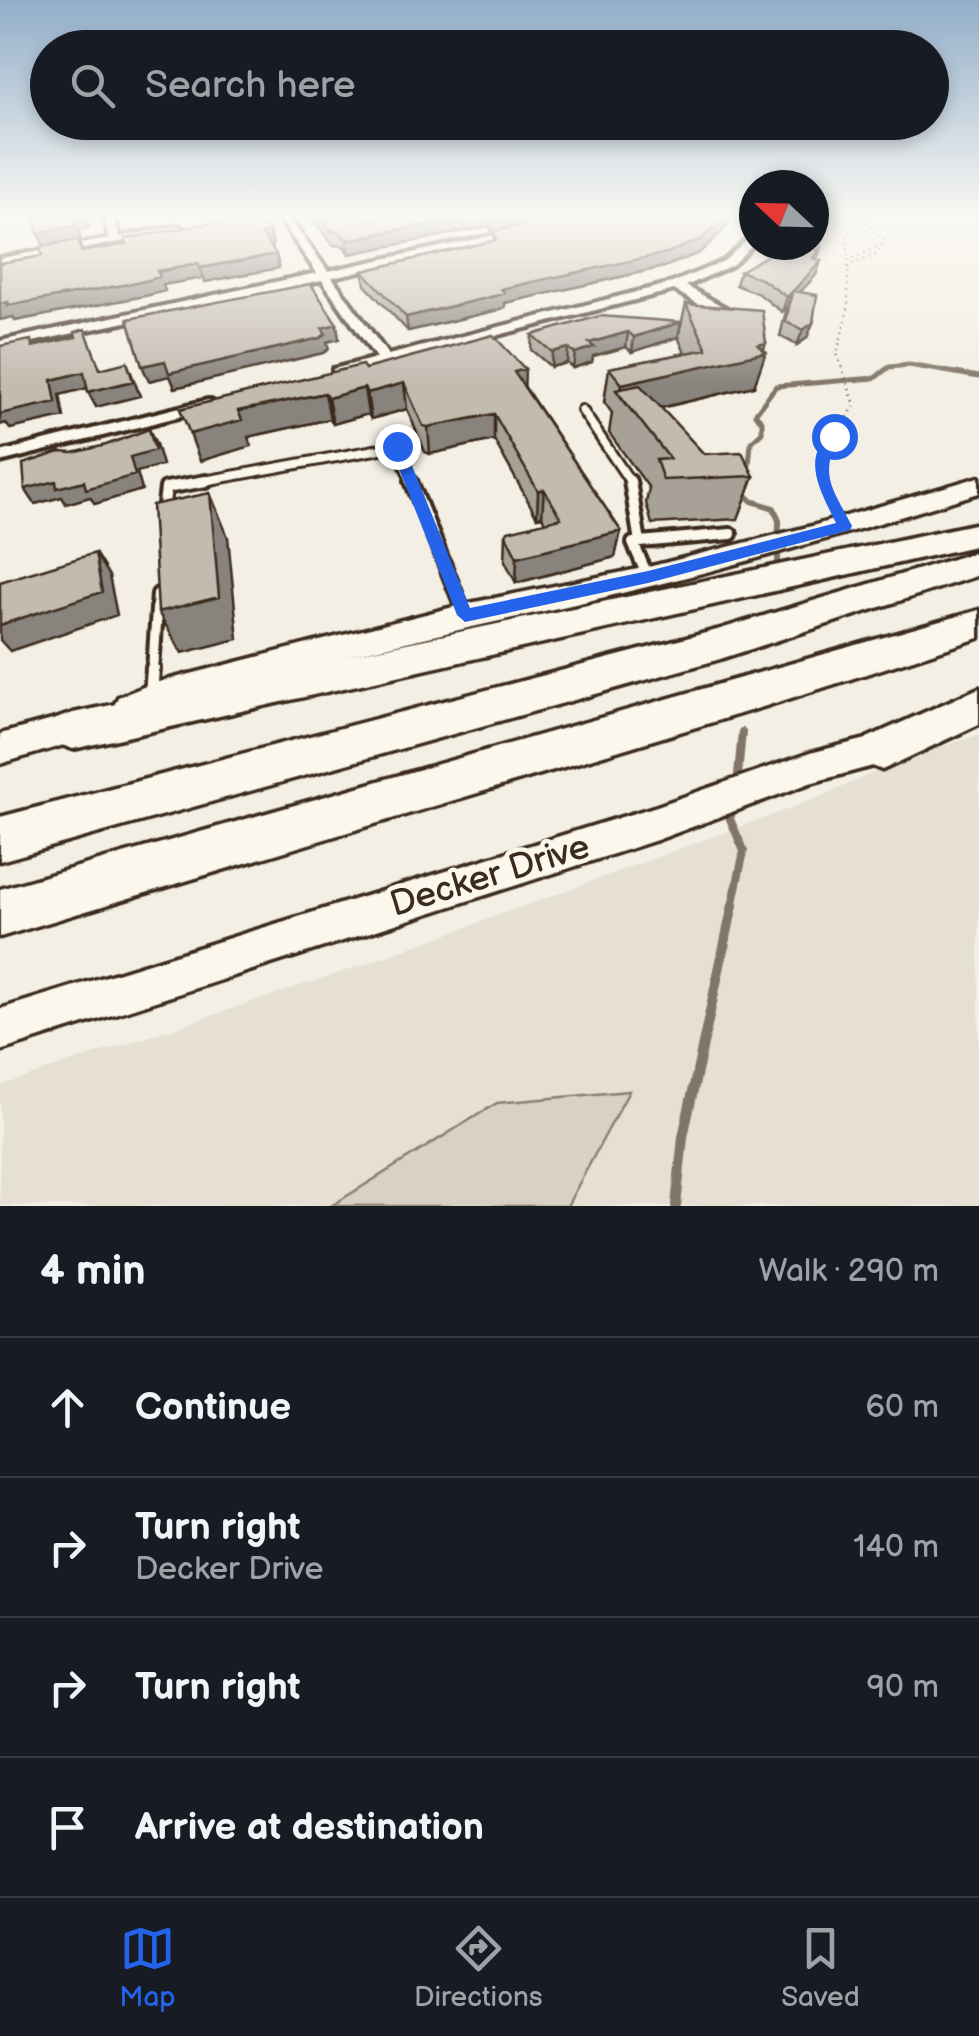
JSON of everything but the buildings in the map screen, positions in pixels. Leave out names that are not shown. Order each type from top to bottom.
[{"type":"highway","points":[[73,731],[979,534]]},
{"type":"highway","points":[[0,839],[717,644],[979,563]]},
{"type":"highway","points":[[0,913],[979,624]]},
{"type":"highway","points":[[882,750],[979,704]]},
{"type":"main road","points":[[0,750],[73,731],[150,697],[465,615],[708,562],[979,485]]},
{"type":"main road","name":"Decker Drive","points":[[0,1030],[658,823],[810,768],[979,721]]},
{"type":"street","points":[[324,273],[384,360]]},
{"type":"street","points":[[0,344],[338,273]]},
{"type":"street","points":[[327,374],[676,286],[705,273]]},
{"type":"street","points":[[676,286],[728,315]]},
{"type":"street","points":[[0,457],[231,399]]},
{"type":"lane","points":[[582,410],[631,482],[636,543],[648,577]]},
{"type":"lane","points":[[161,524],[166,488],[397,446],[465,615]]},
{"type":"lane","points":[[618,547],[731,534]]},
{"type":"lane","points":[[150,697],[158,577]]},
{"type":"path","points":[[845,526],[820,477],[822,457],[855,405],[837,354],[848,309],[847,273]]},
{"type":"shaded area","points":[[979,735],[979,1206],[0,1206],[0,1086],[357,967],[813,800],[912,756]]},
{"type":"shaded area","points":[[629,1091],[567,1206],[331,1206],[497,1103]]},
{"type":"waterway","points":[[743,471],[749,465],[751,442],[762,432],[762,421],[755,414],[776,386],[875,378],[889,367],[909,365],[979,377]]},
{"type":"waterway","points":[[744,493],[752,501],[774,508],[779,521],[778,561]]},
{"type":"waterway","points":[[737,785],[742,732]]},
{"type":"waterway","points":[[732,907],[744,851],[730,819],[733,807]]},
{"type":"waterway","points":[[676,1206],[683,1137],[733,905]]},
{"type":"route","points":[[397,446],[465,615],[648,577],[845,526],[820,477],[822,457],[834,436]]}]
